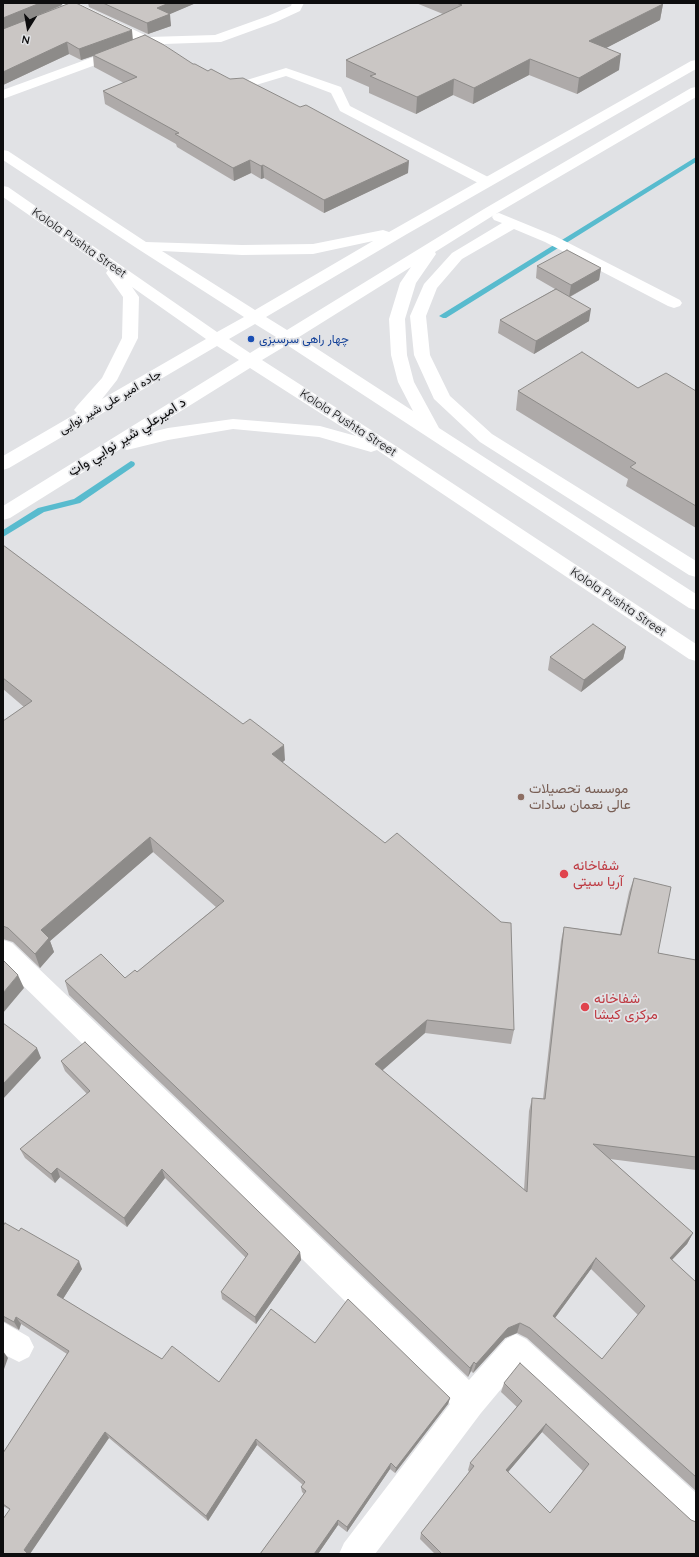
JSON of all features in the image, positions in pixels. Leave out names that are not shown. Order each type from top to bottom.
[{"type":"main road","points":[[3,95],[148,41],[217,39],[272,19],[296,8],[298,3]]},
{"type":"main road","points":[[72,6],[175,55]]},
{"type":"main road","name":"جاده امیر علی شیر نوایی","points":[[3,464],[402,231],[696,64]]},
{"type":"main road","points":[[215,76],[236,87],[286,72],[336,90],[345,108],[487,182]]},
{"type":"main road","name":"د امیرعلي شیر نوايي واټ","points":[[3,514],[489,212],[696,91]]},
{"type":"main road","points":[[3,154],[696,603]]},
{"type":"main road","name":"Kolola Pushta Street","points":[[3,190],[217,339],[393,452],[696,654]]},
{"type":"main road","points":[[489,212],[550,239],[674,303]]},
{"type":"main road","points":[[512,223],[457,256],[430,287],[418,316],[422,355],[443,399],[486,438],[696,570]]},
{"type":"main road","points":[[143,246],[242,250],[313,250],[402,231]]},
{"type":"main road","points":[[433,432],[406,382],[399,355],[397,320],[408,284],[434,246]]},
{"type":"main road","points":[[69,426],[109,380],[130,338],[131,297],[108,264]]},
{"type":"main road","points":[[107,449],[168,434],[233,424],[320,432],[393,452]]},
{"type":"main road","points":[[3,950],[470,1402]]},
{"type":"main road","points":[[355,1554],[470,1402],[516,1349],[696,1514]]},
{"type":"building","points":[[3,3],[40,3],[3,18]]},
{"type":"building","points":[[70,3],[76,3],[132,30],[79,49],[67,42],[3,72],[3,29]]},
{"type":"building","points":[[103,3],[169,3],[157,8],[170,14],[147,23]]},
{"type":"building","points":[[456,3],[663,4],[589,41],[621,54],[579,78],[530,59],[474,88],[454,79],[417,97],[370,76],[376,74],[346,60],[462,5]]},
{"type":"building","points":[[145,35],[164,45],[193,64],[208,71],[211,69],[230,79],[243,78],[300,107],[306,105],[409,161],[324,200],[263,165],[261,166],[250,160],[233,168],[175,134],[179,133],[103,91],[137,77],[93,55]]},
{"type":"building","points":[[567,250],[601,268],[571,285],[537,266]]},
{"type":"building","points":[[556,289],[591,309],[536,341],[500,320]]},
{"type":"building","points":[[582,352],[638,388],[666,373],[696,391],[696,506],[630,467],[636,463],[518,391]]},
{"type":"building","points":[[3,545],[243,724],[250,719],[284,745],[272,754],[385,843],[397,833],[501,922],[511,923],[514,1030],[427,1020],[375,1064],[527,1192],[532,1098],[545,1099],[564,927],[621,935],[634,878],[671,887],[658,953],[696,960],[696,1157],[593,1144],[693,1233],[670,1258],[696,1282],[696,1477],[530,1328],[520,1323],[508,1328],[476,1364],[474,1362],[470,1368],[65,981],[101,954],[125,978],[135,970],[137,972],[224,901],[150,837],[41,930],[49,938],[35,954],[8,928],[3,926],[3,721],[32,701],[3,678]],"holes":[[[596,1258],[645,1306],[602,1359],[553,1316]]]},
{"type":"building","points":[[593,624],[626,647],[584,680],[550,657]]},
{"type":"building","points":[[3,960],[18,975],[3,993]]},
{"type":"building","points":[[3,1023],[37,1048],[3,1084]]},
{"type":"building","points":[[85,1042],[300,1252],[255,1317],[221,1292],[248,1254],[162,1169],[124,1218],[57,1168],[51,1174],[20,1149],[90,1091],[61,1061]]},
{"type":"building","points":[[5,1223],[19,1231],[21,1228],[79,1261],[57,1295],[162,1359],[172,1346],[219,1382],[271,1309],[315,1343],[348,1299],[450,1398],[396,1468],[391,1463],[347,1527],[338,1520],[314,1554],[260,1554],[306,1491],[301,1487],[305,1482],[256,1439],[206,1516],[105,1432],[24,1550],[28,1554],[3,1554],[3,1519],[10,1509],[3,1504],[3,1453],[69,1351],[16,1317],[14,1322],[3,1316],[3,1226]]},
{"type":"building","points":[[520,1363],[691,1520],[696,1522],[696,1554],[442,1554],[421,1533],[474,1466],[470,1463],[522,1401],[504,1383]],"holes":[[[546,1424],[589,1464],[550,1513],[506,1470]]]},
{"type":"waterway","points":[[443,316],[696,159]]},
{"type":"waterway","points":[[3,534],[41,510],[77,501],[131,464]]},
{"type":"place","name":"چهار راهی سرسبزی","points":[[251,339]]},
{"type":"place","name":"موسسه تحصیلات عالی نعمان سادات","points":[[521,797]]},
{"type":"place","name":"شفاخانه آریا سیتی","points":[[564,874]]},
{"type":"place","name":"شفاخانه مرکزی کیشا","points":[[585,1007]]}]
